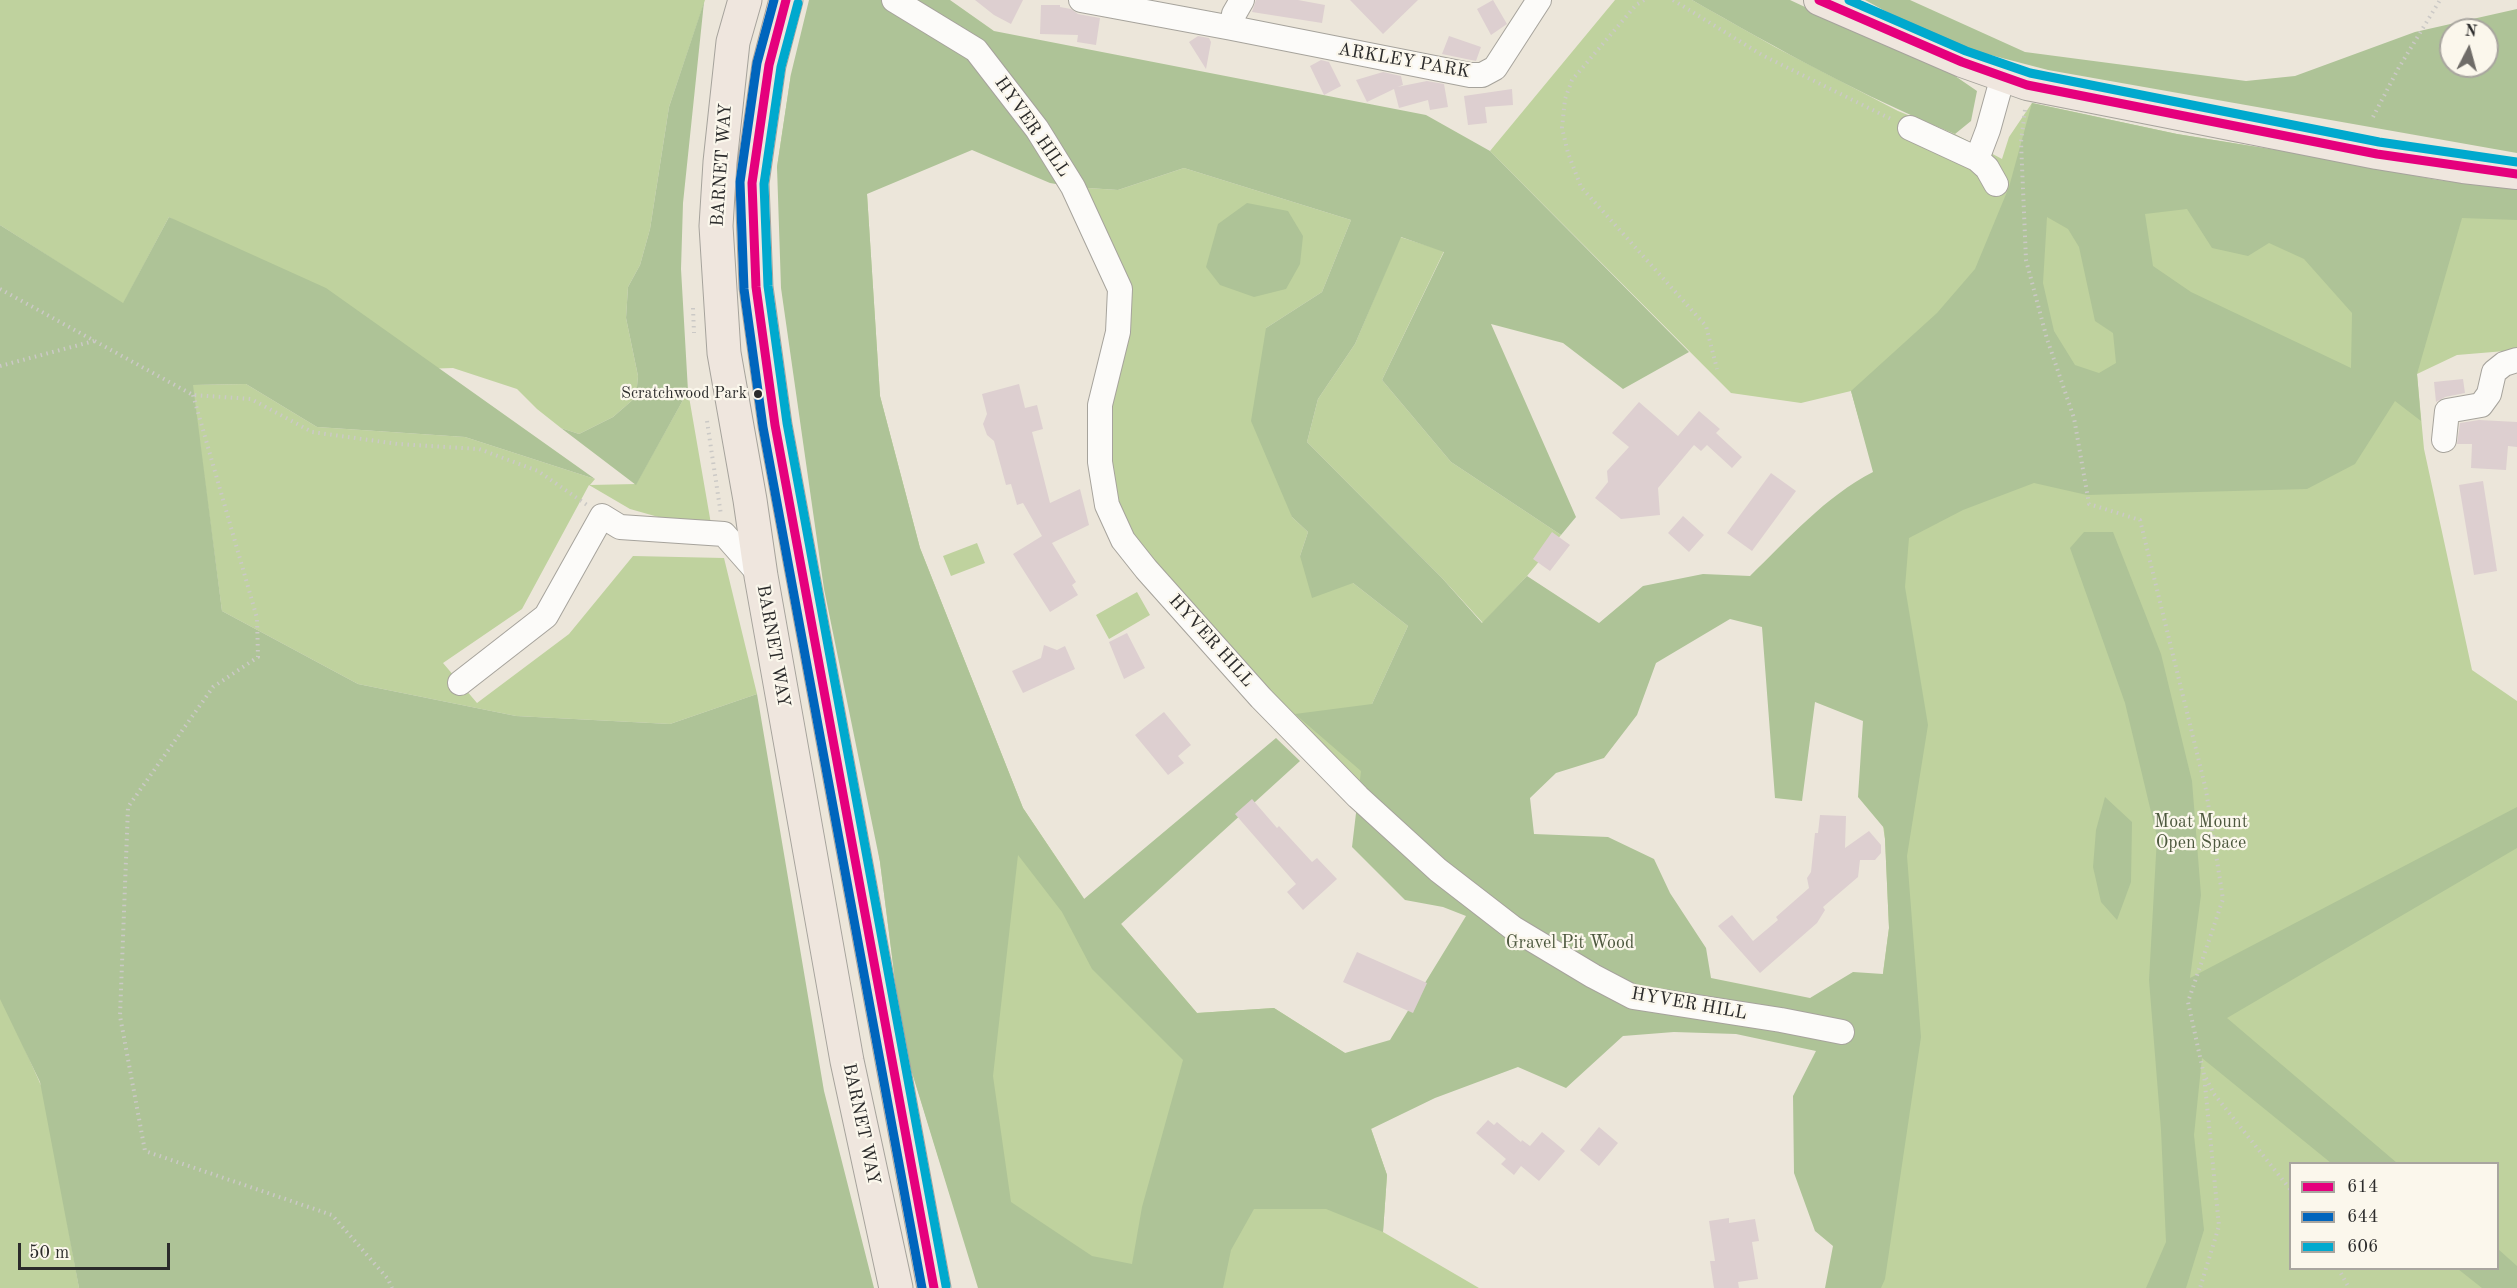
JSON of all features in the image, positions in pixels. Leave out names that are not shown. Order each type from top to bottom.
[{"type":"highway","name":"BARNET WAY","points":[[745,0],[733,42],[720,162],[716,226],[724,353],[750,500],[760,576],[847,1061],[896,1288]]},
{"type":"highway","name":"BARNET WAY","points":[[786,0],[769,65],[752,183],[756,287],[774,425],[934,1288]]},
{"type":"main road","points":[[1819,0],[1952,58],[2015,80],[2377,154],[2517,174]]},
{"type":"street","name":"HYVER HILL","points":[[894,0],[976,50],[1037,129],[1073,187],[1120,289],[1118,332],[1100,405],[1100,462],[1107,505],[1123,540],[1146,569],[1261,698],[1358,797],[1438,870],[1513,928],[1593,976],[1633,997],[1842,1032]]},
{"type":"street","name":"ARKLEY PARK","points":[[1081,0],[1470,75],[1482,75],[1495,68],[1539,0]]},
{"type":"street","points":[[1232,28],[1234,14],[1242,0]]},
{"type":"street","points":[[1977,159],[2015,80]]},
{"type":"street","points":[[1910,128],[1977,159],[1987,168],[1996,184]]},
{"type":"street","points":[[2444,440],[2448,411],[2481,405],[2489,394],[2494,372],[2504,364],[2517,360]]},
{"type":"street","points":[[724,534],[750,500]]},
{"type":"street","points":[[460,683],[546,616],[602,516],[620,527],[724,534],[760,576]]},
{"type":"path","points":[[1644,0],[1636,5],[1572,80],[1564,99],[1562,128],[1568,153],[1581,187],[1706,326],[1717,369]]},
{"type":"path","points":[[1672,0],[1761,55],[1910,128]]},
{"type":"path","points":[[2373,117],[2398,69],[2440,0]]},
{"type":"path","points":[[2015,80],[2021,142],[2026,260],[2047,339],[2074,418],[2090,504],[2140,520],[2206,790],[2223,899],[2188,1002],[2204,1075],[2219,1226],[2200,1288]]},
{"type":"path","points":[[0,289],[193,395],[251,399],[312,432],[398,444],[479,449],[538,471],[602,516]]},
{"type":"path","points":[[0,366],[95,341]]},
{"type":"path","points":[[193,395],[257,618],[258,657],[213,687],[128,807],[120,1016],[145,1151],[332,1215],[388,1279],[392,1288]]},
{"type":"path","points":[[2204,1075],[2214,1094],[2289,1188]]},
{"type":"path","points":[[2339,1270],[2349,1288]]},
{"type":"green space","points":[[0,0],[705,0],[669,107],[650,229],[640,265],[628,287],[626,318],[638,376],[636,397],[613,417],[579,434],[561,428],[517,389],[453,368],[423,369],[169,217],[123,304],[0,225]]},
{"type":"green space","name":"Gravel Pit Wood","points":[[809,0],[950,0],[994,31],[1426,115],[1490,151],[1689,352],[1623,389],[1563,343],[1491,324],[1576,517],[1561,535],[1451,462],[1382,380],[1444,252],[1401,237],[1355,344],[1318,399],[1307,442],[1442,578],[1482,623],[1527,576],[1599,623],[1643,586],[1703,574],[1750,576],[1823,506],[1873,472],[1851,391],[1937,313],[1975,269],[2009,187],[2032,103],[2177,134],[2437,180],[2517,189],[2517,220],[2462,218],[2417,374],[2421,421],[2395,401],[2355,464],[2307,489],[2087,495],[2034,483],[1963,510],[1909,538],[1905,587],[1928,725],[1907,856],[1921,1037],[1885,1279],[1881,1288],[1825,1288],[1833,1246],[1815,1231],[1794,1173],[1793,1096],[1816,1051],[1736,1034],[1674,1032],[1623,1036],[1566,1088],[1518,1067],[1435,1098],[1371,1129],[1387,1175],[1383,1232],[1326,1209],[1254,1209],[1231,1250],[1223,1288],[978,1288],[903,1043],[880,862],[824,589],[781,288],[777,167],[791,74]],"holes":[[[972,150],[1050,183],[1073,187],[1118,190],[1184,168],[1351,220],[1322,292],[1266,328],[1251,421],[1292,517],[1308,532],[1300,556],[1312,598],[1353,583],[1408,626],[1372,704],[1295,714],[1361,771],[1352,847],[1405,900],[1443,907],[1466,916],[1390,1040],[1345,1053],[1274,1008],[1197,1013],[1121,924],[1300,761],[1276,738],[1084,899],[1023,808],[920,548],[880,396],[867,194]],[[2187,209],[2212,248],[2248,256],[2269,243],[2304,259],[2352,313],[2351,368],[2191,292],[2153,266],[2145,214]],[[2047,217],[2068,229],[2079,247],[2095,321],[2113,333],[2116,363],[2099,373],[2075,365],[2054,331],[2043,283]],[[1730,619],[1762,627],[1775,798],[1802,801],[1815,702],[1863,721],[1858,797],[1884,828],[1885,839],[1889,928],[1883,974],[1853,972],[1810,998],[1711,978],[1706,948],[1670,893],[1654,859],[1608,837],[1534,834],[1530,798],[1556,773],[1604,758],[1637,715],[1656,663]],[[1018,855],[1062,912],[1092,969],[1183,1060],[1142,1207],[1132,1264],[1092,1256],[1011,1202],[993,1076]]]},
{"type":"green space","name":"Moat Mount Open Space","points":[[1615,0],[1692,0],[1775,47],[1898,111],[1955,134],[2002,159],[2009,137],[2032,103],[2177,134],[2437,180],[2517,189],[2517,350],[2457,355],[2417,374],[2424,449],[2472,670],[2517,701],[2517,1288],[1851,1288],[1880,995],[1889,928],[1885,839],[1872,757],[1874,472],[1851,391],[1801,403],[1731,393],[1490,151]]},
{"type":"green space","points":[[1692,0],[1790,0],[1880,42],[1942,67],[1977,91],[1971,121],[1955,134],[1921,120],[1822,72]]},
{"type":"green space","points":[[1865,0],[1910,0],[2025,52],[2246,81],[2295,76],[2415,32],[2439,27],[2439,78],[2499,78],[2499,18],[2477,18],[2517,9],[2517,153],[2048,70],[1979,52],[1907,23]]},
{"type":"green space","points":[[704,2],[683,203],[681,269],[688,391],[636,485],[561,428],[579,434],[613,417],[636,397],[638,376],[626,318],[628,287],[640,265],[650,229],[669,107]]},
{"type":"green space","points":[[791,74],[867,194],[880,396],[920,548],[1023,808],[1085,900],[1121,924],[1197,1013],[1274,1008],[1345,1053],[1387,1175],[1383,1232],[1479,1288],[979,1288],[903,1043],[880,862],[777,167]]},
{"type":"green space","points":[[1184,168],[1351,220],[1322,292],[1266,328],[1292,517],[1308,532],[1300,556],[1353,583],[1408,626],[1372,704],[1358,797],[1146,569],[1100,462],[1120,289],[1073,187],[1118,190]]},
{"type":"green space","points":[[1247,203],[1288,211],[1303,236],[1300,264],[1286,289],[1254,297],[1220,285],[1206,267],[1218,224]]},
{"type":"green space","points":[[169,217],[326,288],[595,479],[465,437],[317,427],[246,384],[193,385],[222,611],[358,684],[516,716],[670,724],[757,694],[824,1091],[874,1288],[79,1288],[40,1082],[0,999],[0,225],[123,303]]},
{"type":"green space","points":[[1400,237],[1444,251],[1382,380],[1451,462],[1561,535],[1483,623],[1442,578],[1307,442],[1318,399],[1355,344]]},
{"type":"green space","points":[[246,384],[317,427],[465,437],[595,479],[590,485],[636,484],[688,391],[711,524],[669,520],[630,509],[589,485],[522,609],[443,663],[477,703],[569,634],[633,556],[724,558],[757,694],[670,724],[516,716],[358,684],[222,611],[192,385]]},
{"type":"green space","points":[[2084,532],[2113,532],[2161,654],[2192,781],[2201,895],[2190,978],[2517,807],[2517,848],[2227,1018],[2396,1162],[2330,1162],[2202,1058],[2194,1135],[2204,1230],[2186,1288],[2146,1288],[2166,1242],[2161,1130],[2149,980],[2157,837],[2125,703],[2070,548]]},
{"type":"green space","points":[[977,543],[985,563],[951,576],[943,556]]},
{"type":"green space","points":[[1137,592],[1150,615],[1109,639],[1096,615]]},
{"type":"green space","points":[[2105,797],[2132,822],[2131,882],[2117,920],[2101,902],[2093,867],[2096,830]]},
{"type":"green space","points":[[0,994],[44,1092],[79,1288],[0,1288]]},
{"type":"green space","points":[[2499,1250],[2517,1266],[2517,1288],[2482,1288],[2459,1270],[2499,1270]]},
{"type":"building","points":[[975,0],[1023,0],[1011,24],[994,15]]},
{"type":"building","points":[[1256,0],[1298,0],[1325,5],[1322,23],[1252,12]]},
{"type":"building","points":[[1350,0],[1418,0],[1383,34]]},
{"type":"building","points":[[1493,0],[1507,24],[1491,35],[1477,9]]},
{"type":"building","points":[[1041,5],[1060,5],[1078,14],[1100,18],[1096,45],[1077,42],[1078,35],[1040,34]]},
{"type":"building","points":[[1198,36],[1209,38],[1211,42],[1206,69],[1189,42]]},
{"type":"building","points":[[1449,36],[1481,47],[1476,61],[1442,54]]},
{"type":"building","points":[[1321,60],[1329,62],[1341,86],[1324,95],[1310,66]]},
{"type":"building","points":[[1383,72],[1401,76],[1403,85],[1397,87],[1427,81],[1444,84],[1448,107],[1430,110],[1428,100],[1399,108],[1394,89],[1367,102],[1356,80]]},
{"type":"building","points":[[1512,89],[1513,105],[1485,107],[1487,123],[1468,125],[1464,96]]},
{"type":"building","points":[[2463,379],[2465,393],[2445,397],[2436,402],[2434,382]]},
{"type":"building","points":[[1019,384],[1025,408],[1037,405],[1043,429],[1032,432],[1050,503],[1080,489],[1089,525],[1052,543],[1076,582],[1072,585],[1078,595],[1050,612],[1013,554],[1042,536],[1023,503],[1017,505],[1011,484],[1006,485],[994,441],[987,435],[983,424],[987,414],[982,394]]},
{"type":"building","points":[[1639,402],[1678,436],[1699,411],[1720,429],[1716,433],[1742,457],[1732,468],[1707,445],[1701,451],[1694,445],[1658,488],[1660,515],[1621,519],[1595,498],[1608,482],[1607,471],[1629,447],[1612,433]]},
{"type":"building","points":[[2479,420],[2517,422],[2517,447],[2508,446],[2506,470],[2471,468],[2472,444],[2457,444],[2460,423]]},
{"type":"building","points":[[1771,473],[1796,491],[1752,551],[1727,533]]},
{"type":"building","points":[[2483,481],[2497,571],[2474,575],[2459,485]]},
{"type":"building","points":[[1683,516],[1704,535],[1689,552],[1668,533]]},
{"type":"building","points":[[1552,532],[1570,545],[1550,571],[1533,559]]},
{"type":"building","points":[[1127,633],[1145,668],[1124,679],[1109,642]]},
{"type":"building","points":[[1044,645],[1057,650],[1065,646],[1075,669],[1023,693],[1012,671],[1041,658]]},
{"type":"building","points":[[1164,712],[1191,745],[1178,756],[1184,763],[1168,775],[1135,735]]},
{"type":"building","points":[[1252,799],[1277,828],[1279,826],[1312,862],[1317,858],[1337,879],[1303,910],[1287,892],[1296,884],[1235,814]]},
{"type":"building","points":[[1820,815],[1846,816],[1845,848],[1869,831],[1881,845],[1881,853],[1875,860],[1860,860],[1858,877],[1823,907],[1825,910],[1817,923],[1760,973],[1718,926],[1732,915],[1753,941],[1778,920],[1776,917],[1809,888],[1807,878],[1811,872],[1815,833],[1818,833]]},
{"type":"building","points":[[1357,952],[1427,983],[1413,1013],[1343,982]]},
{"type":"building","points":[[1488,1120],[1494,1125],[1497,1122],[1521,1142],[1522,1140],[1530,1146],[1542,1132],[1565,1151],[1539,1181],[1521,1166],[1514,1175],[1501,1164],[1506,1159],[1476,1133]]},
{"type":"building","points":[[1599,1127],[1618,1143],[1599,1166],[1580,1150]]},
{"type":"building","points":[[1729,1218],[1729,1223],[1755,1219],[1759,1241],[1752,1242],[1758,1279],[1738,1282],[1739,1288],[1714,1288],[1710,1261],[1715,1261],[1709,1221]]},
{"type":"transit line","name":"644","points":[[774,0],[757,63],[740,182],[744,289],[763,427],[922,1288]]},
{"type":"transit line","name":"614","points":[[786,0],[769,65],[752,183],[756,287],[775,425],[934,1288]]},
{"type":"transit line","name":"614","points":[[1819,0],[1962,62],[2027,85],[2377,154],[2517,174]]},
{"type":"transit line","name":"606","points":[[1849,0],[1966,51],[2030,73],[2379,142],[2517,162]]},
{"type":"transit line","name":"606","points":[[798,3],[781,67],[764,184],[768,286],[787,423],[946,1286]]},
{"type":"place","name":"Scratchwood Park","points":[[758,394]]}]
